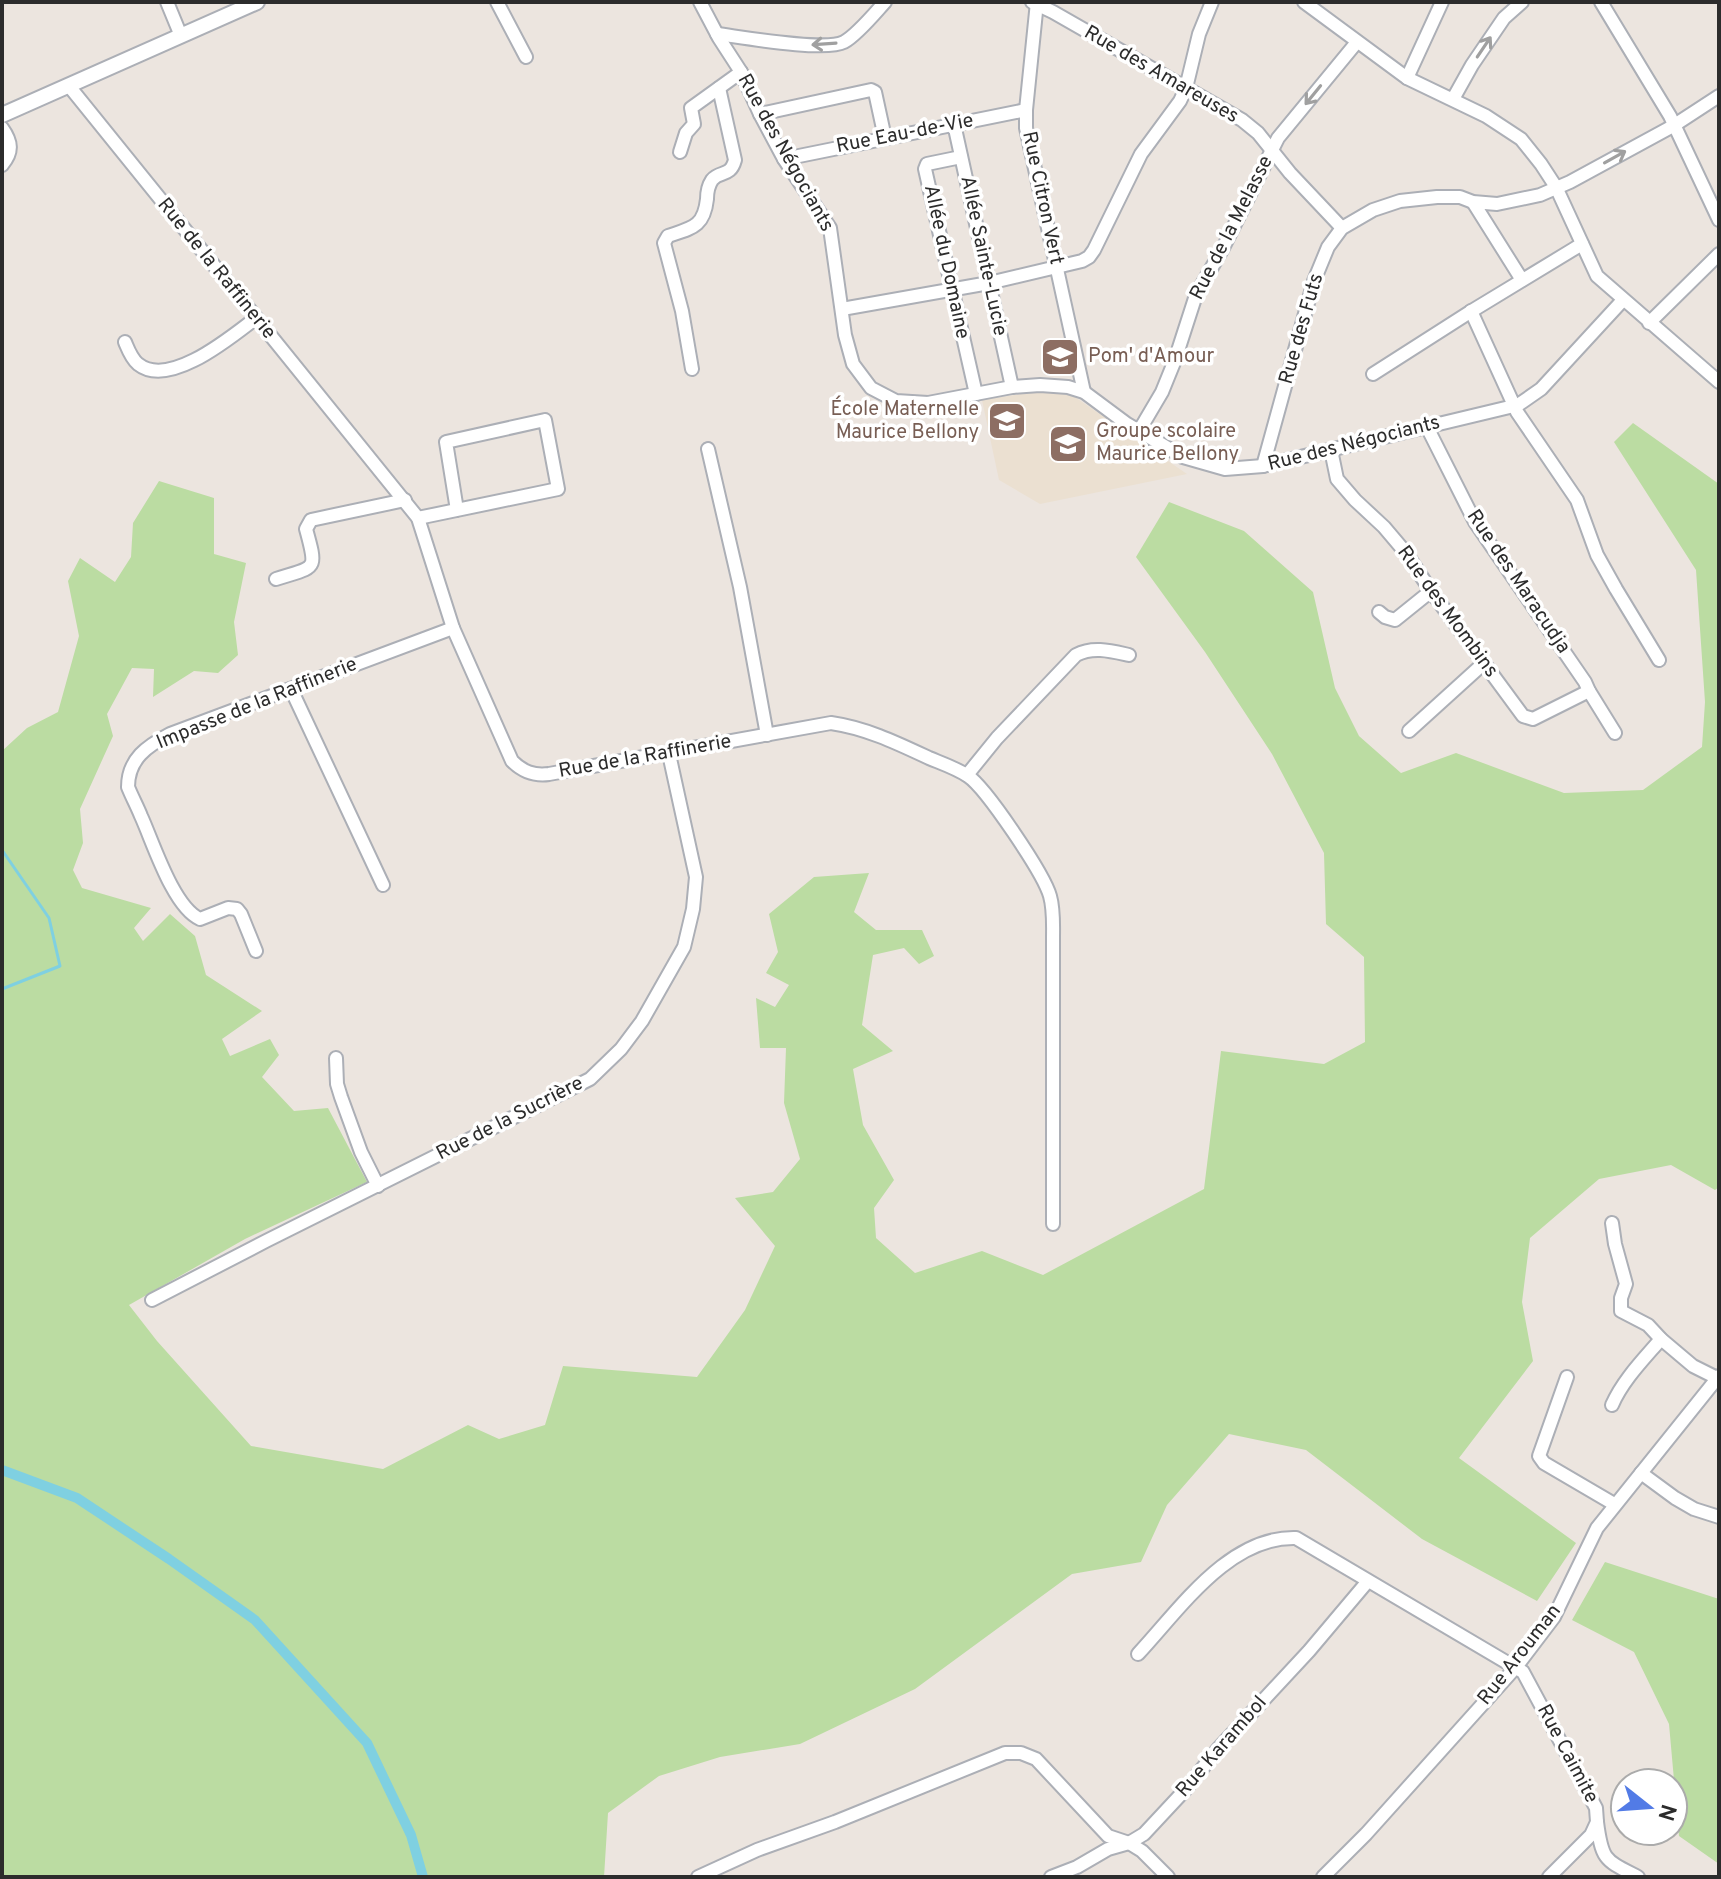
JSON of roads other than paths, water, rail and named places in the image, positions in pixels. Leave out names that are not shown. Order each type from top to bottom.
[{"type":"street","points":[[167,2],[181,36]]},
{"type":"street","points":[[2,115],[257,2]]},
{"type":"street","points":[[497,2],[526,57]]},
{"type":"street","name":"Rue des Négociants","points":[[700,2],[741,72],[784,159],[830,228],[845,335],[853,364],[871,388],[896,401],[928,403],[1012,387],[1068,387],[1084,392],[1139,431],[1183,457],[1225,469],[1263,466],[1515,406],[1541,389],[1623,300]]},
{"type":"street","points":[[717,34],[810,45],[842,43],[874,16],[885,2]]},
{"type":"street","name":"Rue des Amareuses","points":[[1034,2],[1242,120],[1258,133],[1290,173],[1342,228]]},
{"type":"street","name":"Rue Citron Vert","points":[[1034,2],[1026,128],[1084,392]]},
{"type":"street","points":[[842,309],[989,283],[1089,257],[1141,154],[1180,101],[1199,34],[1212,2]]},
{"type":"street","points":[[1304,2],[1407,78],[1486,116],[1521,139],[1556,187],[1597,276],[1719,382]]},
{"type":"street","points":[[1407,78],[1442,2]]},
{"type":"street","points":[[1453,99],[1504,18],[1522,2]]},
{"type":"street","points":[[1601,2],[1670,116],[1719,220]]},
{"type":"street","name":"Rue de la Melasse","points":[[1139,431],[1162,392],[1196,295],[1278,138],[1357,42]]},
{"type":"street","points":[[680,152],[686,133],[694,124],[691,108],[741,72]]},
{"type":"street","name":"Rue de la Raffinerie","points":[[69,86],[418,518],[453,628],[512,761],[518,767],[543,775],[831,723],[849,725],[883,737],[967,775],[982,790],[1022,846],[1050,897],[1053,939],[1053,1224]]},
{"type":"street","points":[[692,369],[682,311],[664,243],[668,236],[693,228],[701,220],[710,183],[714,177],[729,172],[733,167],[735,160],[719,88]]},
{"type":"street","points":[[760,114],[871,90],[875,92],[885,138]]},
{"type":"street","points":[[1342,228],[1373,210],[1400,201],[1460,197],[1473,202],[1497,204],[1525,199],[1570,182],[1673,126],[1719,96]]},
{"type":"street","name":"Rue Eau-de-Vie","points":[[784,159],[1026,110]]},
{"type":"street","name":"Allée Sainte-Lucie","points":[[954,124],[1012,387]]},
{"type":"street","points":[[2,128],[10,146],[9,157],[2,165]]},
{"type":"street","name":"Allée du Domaine","points":[[961,157],[927,164],[925,169],[976,394]]},
{"type":"street","points":[[1473,202],[1522,280]]},
{"type":"street","name":"Rue des Futs","points":[[1263,466],[1314,281],[1328,247],[1342,228]]},
{"type":"street","points":[[1373,374],[1582,244]]},
{"type":"street","points":[[1649,323],[1719,254]]},
{"type":"street","points":[[1471,311],[1515,406],[1577,500],[1597,555],[1659,660]]},
{"type":"street","points":[[125,342],[131,356],[148,369],[180,368],[256,318]]},
{"type":"street","points":[[418,518],[457,510],[558,489],[545,420],[446,442],[457,510]]},
{"type":"street","name":"Rue des Maracudja","points":[[1427,427],[1475,522],[1585,682],[1615,733]]},
{"type":"street","points":[[708,449],[740,587],[767,735]]},
{"type":"street","name":"Rue des Mombins","points":[[1331,450],[1337,479],[1397,541],[1523,716],[1533,719],[1589,691]]},
{"type":"street","points":[[276,579],[309,568],[313,562],[306,529],[311,520],[405,500]]},
{"type":"street","points":[[1379,612],[1395,620],[1431,591]]},
{"type":"street","name":"Impasse de la Raffinerie","points":[[256,951],[237,909],[228,908],[200,919],[192,916],[187,909],[165,872],[128,787],[133,763],[159,740],[453,628]]},
{"type":"street","points":[[967,775],[997,738],[1076,655],[1085,650],[1129,655]]},
{"type":"street","points":[[1409,731],[1484,663]]},
{"type":"street","points":[[291,689],[383,885]]},
{"type":"street","name":"Rue de la Sucrière","points":[[152,1300],[590,1079],[621,1049],[642,1021],[684,947],[693,909],[696,877],[669,754]]},
{"type":"street","points":[[336,1058],[341,1097],[361,1152],[378,1186]]},
{"type":"street","points":[[1612,1223],[1626,1284],[1621,1311],[1648,1325],[1693,1366],[1718,1377]]},
{"type":"street","points":[[1612,1405],[1617,1393],[1661,1339]]},
{"type":"street","points":[[1567,1377],[1539,1456],[1544,1463],[1614,1504]]},
{"type":"street","name":"Rue Arouman","points":[[1323,1877],[1366,1834],[1516,1667],[1554,1617],[1597,1528],[1718,1377]]},
{"type":"street","points":[[1641,1473],[1694,1509],[1719,1517]]},
{"type":"street","points":[[1138,1654],[1226,1562],[1241,1551],[1267,1540],[1296,1538],[1516,1667]]},
{"type":"street","name":"Rue Karambol","points":[[1051,1877],[1144,1834],[1368,1581]]},
{"type":"street","name":"Rue Caimite","points":[[1516,1667],[1527,1679],[1596,1808],[1597,1822],[1591,1835],[1549,1877]]},
{"type":"street","points":[[707,1875],[757,1850],[1005,1753],[1021,1753],[1036,1759],[1108,1836],[1142,1851],[1168,1877]]},
{"type":"street","points":[[1597,1822],[1605,1858],[1614,1866],[1638,1877]]},
{"type":"waterway","points":[[2,850],[49,918],[60,966],[2,989]]},
{"type":"waterway","points":[[2,1470],[77,1498],[255,1620],[367,1743],[411,1835],[423,1877]]},
{"type":"place","name":"Pom' d'Amour","points":[[1060,357]]},
{"type":"place","name":"École Maternelle Maurice Bellony","points":[[1007,421]]},
{"type":"place","name":"Groupe scolaire Maurice Bellony","points":[[1068,444]]}]
